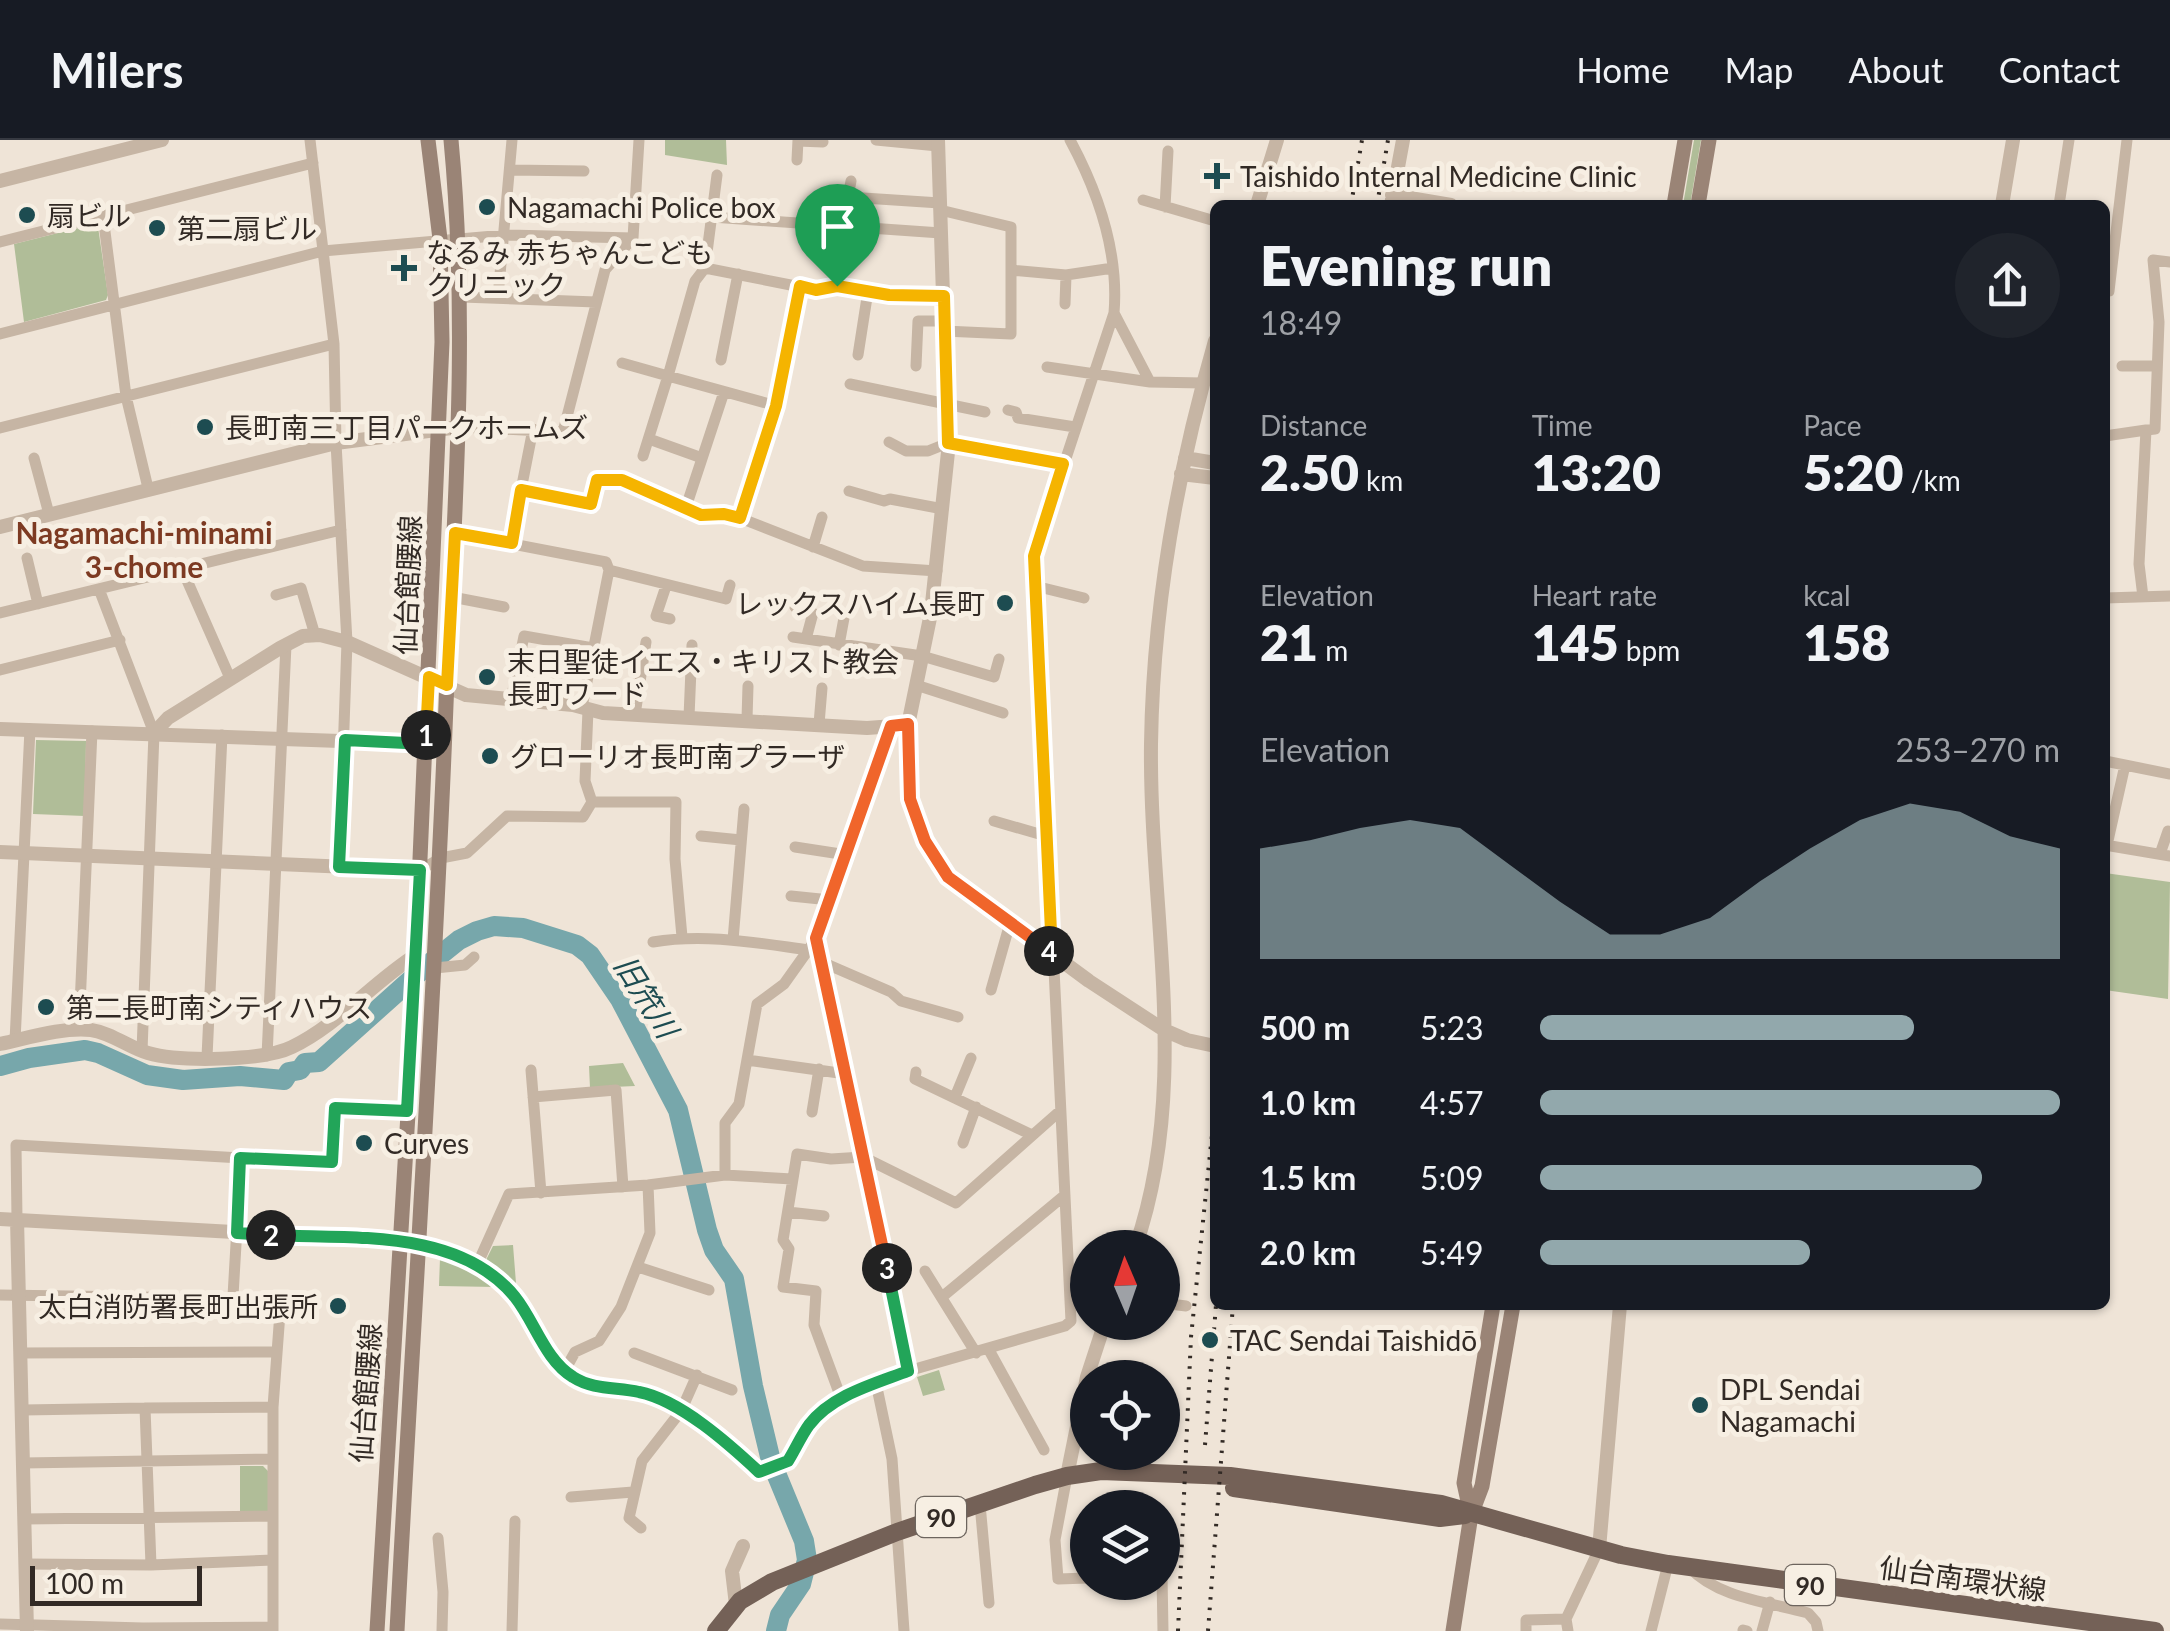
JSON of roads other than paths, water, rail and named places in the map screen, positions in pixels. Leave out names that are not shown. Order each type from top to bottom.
[{"type":"main road","name":"仙台館腰線","points":[[377,1631],[416,958],[442,342],[440,238],[428,140]]},
{"type":"main road","name":"仙台館腰線","points":[[397,1631],[435,973],[459,427],[462,297],[451,140]]},
{"type":"main road","points":[[1675,200],[1684,140]]},
{"type":"main road","points":[[1699,200],[1709,140]]},
{"type":"main road","points":[[1470,1515],[1464,1483],[1492,1310]]},
{"type":"main road","points":[[1453,1631],[1470,1515],[1482,1486],[1512,1310]]},
{"type":"main road","name":"仙台南環状線","points":[[716,1631],[736,1605],[772,1582],[816,1562],[1067,1476],[1101,1471],[1230,1476],[1442,1504],[1600,1549],[1690,1568],[2144,1630]]},
{"type":"street","points":[[0,181],[162,140]]},
{"type":"street","points":[[310,140],[334,344],[348,642],[339,867]]},
{"type":"street","points":[[498,297],[512,140]]},
{"type":"street","points":[[0,527],[336,444],[459,427],[563,432],[605,270],[633,238],[639,140]]},
{"type":"street","points":[[798,160],[798,140],[823,142]]},
{"type":"street","points":[[876,140],[938,143],[948,443],[937,571],[908,724],[910,799],[925,841],[948,877],[1052,954],[1164,1030],[1210,1045]]},
{"type":"street","points":[[0,1219],[400,1242],[451,1254],[477,1265],[507,1289],[550,1354],[573,1378],[598,1387],[642,1392],[681,1411],[759,1472],[784,1464],[821,1411],[841,1398],[908,1371],[1065,1326],[1071,1321],[1034,556],[1114,312],[1112,268],[1097,195],[1070,140]]},
{"type":"street","points":[[1259,200],[1277,140]]},
{"type":"street","points":[[1392,200],[1403,140]]},
{"type":"street","points":[[2003,200],[2013,140]]},
{"type":"street","points":[[2060,200],[2069,140]]},
{"type":"street","points":[[2110,275],[2127,140]]},
{"type":"street","points":[[1165,206],[1168,151]]},
{"type":"street","points":[[0,242],[313,163]]},
{"type":"street","points":[[511,170],[584,171]]},
{"type":"street","points":[[643,456],[695,281],[705,268],[717,175]]},
{"type":"street","points":[[848,197],[851,181]]},
{"type":"street","points":[[833,196],[940,206],[1011,220],[1011,334],[918,321],[916,366]]},
{"type":"street","points":[[1143,200],[1210,220]]},
{"type":"street","points":[[103,216],[126,396],[148,488]]},
{"type":"street","points":[[712,217],[941,234]]},
{"type":"street","points":[[0,334],[323,251],[506,235],[633,238]]},
{"type":"street","points":[[2110,435],[2155,429],[2163,390],[2158,366],[2165,322],[2153,260],[2170,262]]},
{"type":"street","points":[[705,268],[816,290],[837,286],[889,295],[944,296]]},
{"type":"street","points":[[1011,270],[1066,275],[1112,268]]},
{"type":"street","points":[[722,360],[738,274]]},
{"type":"street","points":[[1065,304],[1066,275]]},
{"type":"street","points":[[740,518],[776,406],[800,286]]},
{"type":"street","points":[[858,355],[868,291]]},
{"type":"street","points":[[462,297],[596,302]]},
{"type":"street","points":[[1114,312],[1150,382]]},
{"type":"street","points":[[0,428],[334,344]]},
{"type":"street","points":[[1140,1230],[1160,1148],[1165,1103],[1151,744],[1156,646],[1171,520],[1210,357]]},
{"type":"street","points":[[622,364],[776,406]]},
{"type":"street","points":[[2122,366],[2158,366]]},
{"type":"street","points":[[1047,367],[1150,382],[1202,383]]},
{"type":"street","points":[[850,384],[985,412]]},
{"type":"street","points":[[686,507],[724,392]]},
{"type":"street","points":[[1008,410],[1016,412],[1018,418],[1074,427]]},
{"type":"street","points":[[512,543],[533,429]]},
{"type":"street","points":[[2143,597],[2139,564],[2146,430]]},
{"type":"street","points":[[649,439],[702,458]]},
{"type":"street","points":[[889,442],[906,452],[917,453],[948,443],[1063,464]]},
{"type":"street","points":[[34,458],[49,514]]},
{"type":"street","points":[[1183,466],[1210,463]]},
{"type":"street","points":[[1183,466],[1210,476]]},
{"type":"street","points":[[521,490],[591,504],[597,480],[622,480],[701,515],[740,518],[862,566],[937,571]]},
{"type":"street","points":[[849,491],[884,501],[943,508]]},
{"type":"street","points":[[813,547],[822,517]]},
{"type":"street","points":[[0,613],[341,530]]},
{"type":"street","points":[[0,852],[420,870],[440,858],[467,853],[507,816],[583,817],[592,802],[585,781],[585,708],[610,570],[606,562],[455,533]]},
{"type":"street","points":[[27,558],[38,604]]},
{"type":"street","points":[[182,568],[230,678]]},
{"type":"street","points":[[610,570],[726,599],[730,585]]},
{"type":"street","points":[[666,586],[656,616],[670,618]]},
{"type":"street","points":[[1035,586],[1084,598]]},
{"type":"street","points":[[276,595],[301,588],[316,635]]},
{"type":"street","points":[[100,589],[154,732],[142,1051]]},
{"type":"street","points":[[2110,598],[2170,596]]},
{"type":"street","points":[[452,597],[504,607]]},
{"type":"street","points":[[795,607],[813,614],[799,638],[922,656],[994,677],[1000,659]]},
{"type":"street","points":[[839,644],[844,618]]},
{"type":"street","points":[[154,732],[168,718],[230,678],[303,636],[316,635],[348,642],[466,695],[635,715],[867,728],[908,724]]},
{"type":"street","points":[[511,700],[524,636],[593,648]]},
{"type":"street","points":[[0,670],[120,640]]},
{"type":"street","points":[[635,715],[646,642]]},
{"type":"street","points":[[267,1056],[286,645]]},
{"type":"street","points":[[688,717],[692,646]]},
{"type":"street","points":[[916,685],[1002,713]]},
{"type":"street","points":[[747,719],[748,686]]},
{"type":"street","points":[[819,724],[822,688]]},
{"type":"street","points":[[725,1175],[725,1123],[739,1104],[756,1004],[784,984],[813,944],[891,726]]},
{"type":"street","points":[[0,728],[426,744]]},
{"type":"street","points":[[30,729],[8,1042],[79,1030],[104,1033],[142,1051],[173,1059],[267,1056],[313,1036],[416,958]]},
{"type":"street","points":[[79,1030],[92,731]]},
{"type":"street","points":[[207,1057],[222,735]]},
{"type":"street","points":[[2110,762],[2170,774]]},
{"type":"street","points":[[2110,828],[2125,765]]},
{"type":"street","points":[[592,802],[676,802],[675,858],[682,937]]},
{"type":"street","points":[[734,940],[744,809]]},
{"type":"street","points":[[994,820],[1046,836]]},
{"type":"street","points":[[2110,846],[2165,855],[2168,830]]},
{"type":"street","points":[[700,836],[741,840]]},
{"type":"street","points":[[795,847],[847,855]]},
{"type":"street","points":[[792,896],[830,900]]},
{"type":"street","points":[[992,990],[1010,923]]},
{"type":"street","points":[[653,942],[682,937],[813,944]]},
{"type":"street","points":[[813,944],[824,963],[908,1371]]},
{"type":"street","points":[[435,973],[465,966],[474,957]]},
{"type":"street","points":[[824,963],[891,992],[901,1001],[958,1017]]},
{"type":"street","points":[[955,1097],[971,1058]]},
{"type":"street","points":[[747,1060],[846,1074]]},
{"type":"street","points":[[812,1112],[819,1069]]},
{"type":"street","points":[[532,1070],[540,1192]]},
{"type":"street","points":[[916,1072],[915,1079],[1032,1135]]},
{"type":"street","points":[[533,1097],[616,1090],[623,1187]]},
{"type":"street","points":[[963,1143],[976,1106]]},
{"type":"street","points":[[27,1628],[16,1145],[332,1162],[335,1108],[407,1111]]},
{"type":"street","points":[[841,1398],[814,1324],[816,1290],[783,1286],[790,1249],[783,1240],[796,1154],[831,1159],[863,1157],[956,1203],[1060,1110]]},
{"type":"street","points":[[233,1296],[240,1158]]},
{"type":"street","points":[[477,1265],[509,1194],[648,1185],[725,1175],[792,1178]]},
{"type":"street","points":[[565,1370],[575,1352],[598,1341],[621,1307],[650,1233],[648,1185]]},
{"type":"street","points":[[942,1297],[1065,1196]]},
{"type":"street","points":[[788,1212],[824,1216]]},
{"type":"street","points":[[638,1267],[709,1290]]},
{"type":"street","points":[[925,1271],[982,1351],[1044,1450]]},
{"type":"street","points":[[0,1295],[280,1299],[272,1407],[273,1629],[27,1628],[0,1624]]},
{"type":"street","points":[[1180,1305],[1186,1306]]},
{"type":"street","points":[[1526,1631],[1526,1620],[1567,1625],[1600,1549],[1620,1310]]},
{"type":"street","points":[[1070,1579],[1058,1580],[1054,1540],[1087,1377],[1100,1340]]},
{"type":"street","points":[[20,1353],[277,1352]]},
{"type":"street","points":[[634,1353],[732,1390]]},
{"type":"street","points":[[641,1528],[628,1518],[642,1461],[681,1411],[697,1375]]},
{"type":"street","points":[[876,1383],[892,1459],[904,1631]]},
{"type":"street","points":[[22,1410],[272,1407]]},
{"type":"street","points":[[144,1408],[151,1565]]},
{"type":"street","points":[[23,1464],[271,1458]]},
{"type":"street","points":[[571,1498],[633,1492]]},
{"type":"street","points":[[980,1504],[989,1603]]},
{"type":"street","points":[[24,1520],[272,1516]]},
{"type":"street","points":[[512,1631],[515,1521]]},
{"type":"street","points":[[438,1538],[442,1631]]},
{"type":"street","points":[[736,1605],[732,1571],[743,1546]]},
{"type":"street","points":[[26,1564],[151,1565],[273,1560]]},
{"type":"street","points":[[1651,1631],[1668,1564]]},
{"type":"street","points":[[1690,1568],[1702,1580],[1726,1591],[1808,1613],[1818,1631]]},
{"type":"street","points":[[1162,1600],[1163,1631]]},
{"type":"street","points":[[1762,1631],[1770,1602]]},
{"type":"waterway","name":"旧笊川","points":[[0,1066],[85,1050],[147,1075],[183,1080],[240,1076],[284,1080],[289,1072],[300,1070],[305,1063],[319,1062],[424,968],[477,931],[494,926],[523,928],[577,945],[590,955],[620,999],[678,1110],[707,1230],[714,1250],[734,1279],[771,1461],[804,1541],[807,1560],[801,1584],[780,1615],[776,1631]]},
{"type":"railway","points":[[1352,200],[1362,140]]},
{"type":"railway","points":[[1378,200],[1388,140]]},
{"type":"railway","points":[[1178,1631],[1191,1337],[1210,1154]]},
{"type":"railway","points":[[1205,1445],[1216,1310]]},
{"type":"railway","points":[[1208,1631],[1233,1310]]},
{"type":"place","name":"Taishido Internal Medicine Clinic","points":[[1217,176]]},
{"type":"place","name":"Nagamachi Police box","points":[[487,207]]},
{"type":"place","name":"扇ビル","points":[[27,215]]},
{"type":"place","name":"第二扇ビル","points":[[157,228]]},
{"type":"place","name":"なるみ 赤ちゃんこども クリニック","points":[[404,268]]},
{"type":"place","name":"長町南三丁目パークホームズ","points":[[205,427]]},
{"type":"place","name":"レックスハイム長町","points":[[1005,603]]},
{"type":"place","name":"末日聖徒イエス・キリスト教会 長町ワード","points":[[487,677]]},
{"type":"place","name":"グローリオ長町南プラーザ","points":[[490,756]]},
{"type":"place","name":"第二長町南シティハウス","points":[[46,1007]]},
{"type":"place","name":"Curves","points":[[364,1143]]},
{"type":"place","name":"太白消防署長町出張所","points":[[338,1306]]},
{"type":"place","name":"TAC Sendai Taishidō","points":[[1210,1340]]},
{"type":"place","name":"DPL Sendai Nagamachi","points":[[1700,1405]]},
{"type":"district","name":"Nagamachi-minami 3-chome","points":[[144,549]]}]
